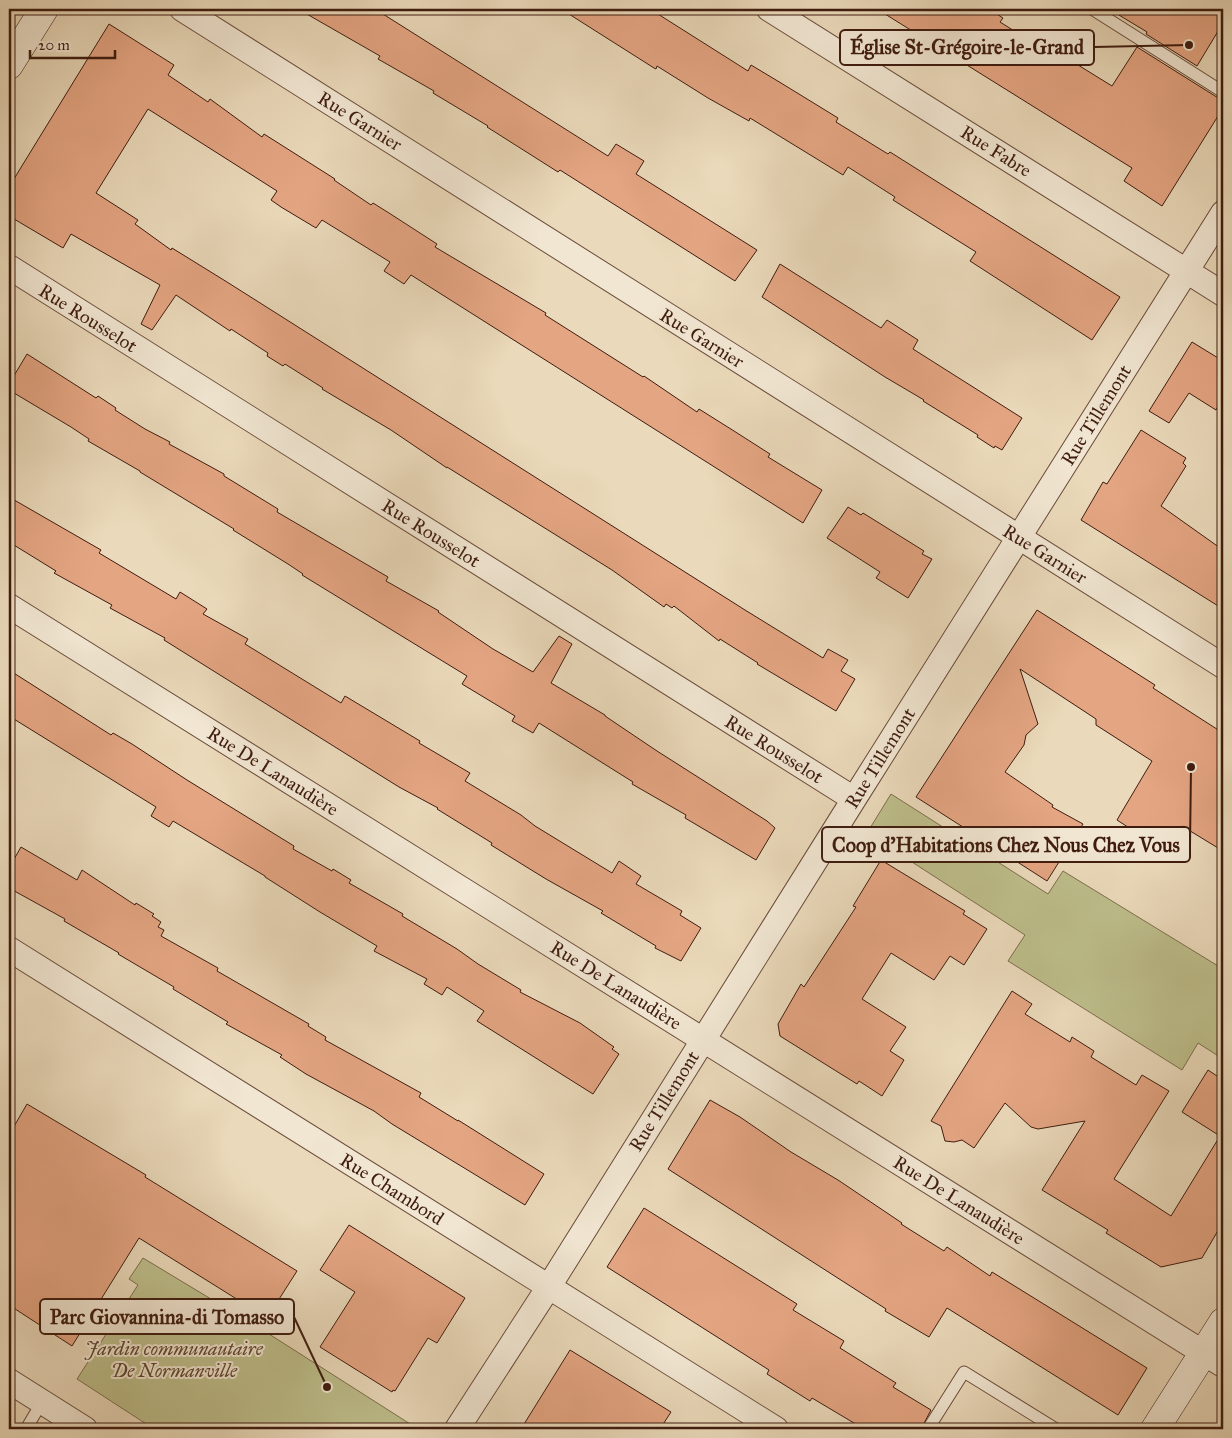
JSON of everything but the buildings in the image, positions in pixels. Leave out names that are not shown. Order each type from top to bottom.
[{"type":"street","points":[[9,65],[44,9]]},
{"type":"street","name":"Rue Garnier","points":[[182,9],[1223,666]]},
{"type":"street","name":"Rue Fabre","points":[[769,9],[1223,294]]},
{"type":"street","name":"Rue Tillemont","points":[[457,1429],[548,1288],[1223,213]]},
{"type":"street","name":"Rue Rousselot","points":[[9,267],[854,799]]},
{"type":"street","name":"Rue De Lanaudière","points":[[9,606],[1213,1358]]},
{"type":"street","name":"Rue Chambord","points":[[9,949],[776,1429]]},
{"type":"street","points":[[1155,1429],[1213,1358],[1223,1322]]},
{"type":"street","points":[[9,1381],[86,1429]]},
{"type":"lane","points":[[1092,9],[1223,92]]},
{"type":"lane","points":[[928,1429],[964,1372],[1056,1429]]},
{"type":"lane","points":[[26,1429],[42,1402]]},
{"type":"green space","points":[[891,794],[1048,894],[1063,871],[1223,969],[1223,1000],[1219,1007],[1223,1010],[1223,1059],[1198,1043],[1182,1070],[1008,961],[1025,935],[867,833]]},
{"type":"green space","name":"Jardin communautaire De Normanville","points":[[143,1258],[269,1334],[418,1429],[154,1429],[77,1379],[138,1285],[129,1279]]},
{"type":"place","name":"Église St-Grégoire-le-Grand","points":[[1189,45]]},
{"type":"place","name":"Coop d'Habitations Chez Nous Chez Vous","points":[[1191,767]]},
{"type":"place","name":"Parc Giovannina-di Tomasso","points":[[327,1387]]}]
